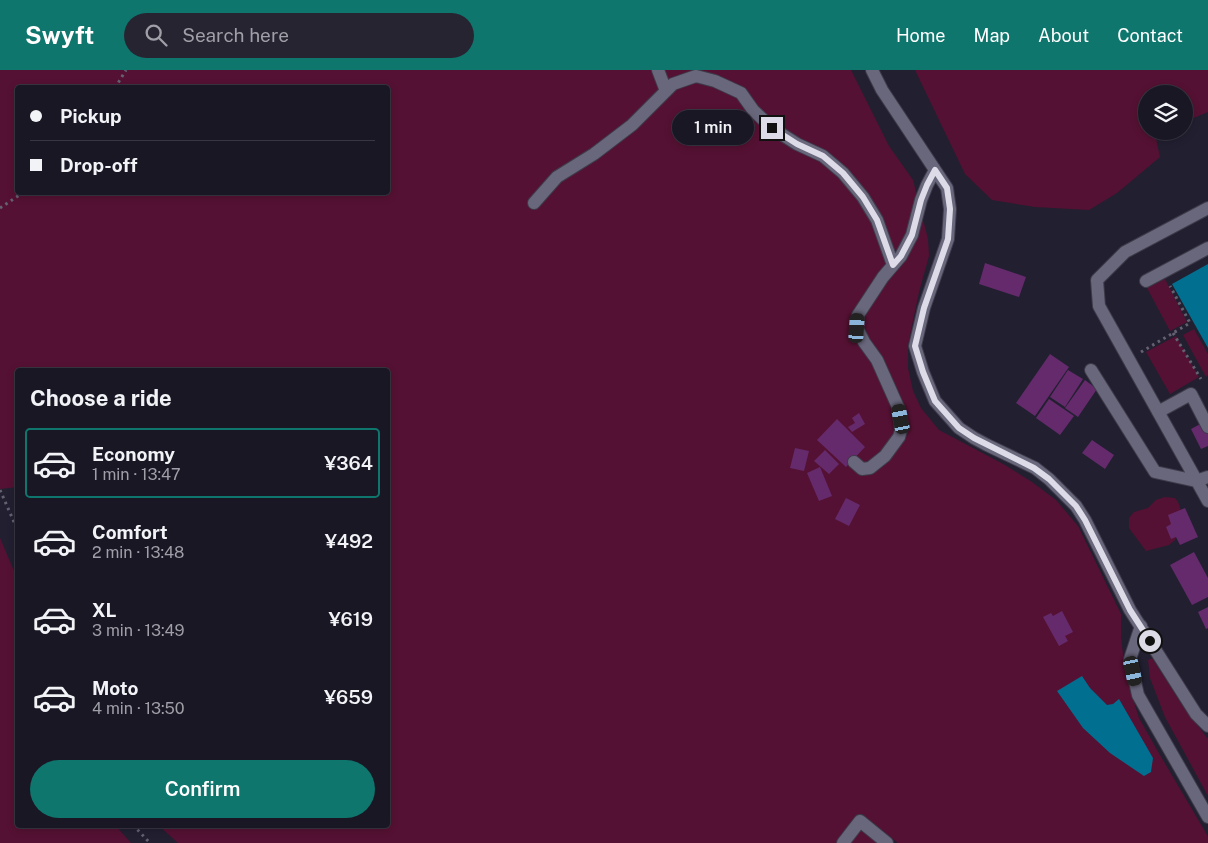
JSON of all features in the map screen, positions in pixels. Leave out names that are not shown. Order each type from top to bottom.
[{"type":"street","points":[[658,70],[666,91]]},
{"type":"street","points":[[872,70],[882,90],[947,188],[950,209],[948,239],[924,308],[915,346],[935,401],[959,428],[974,438],[1034,468],[1049,479],[1069,499],[1085,520],[1130,610],[1196,714],[1208,726]]},
{"type":"street","points":[[534,203],[557,177],[594,154],[632,124],[673,84],[696,76],[715,81],[740,93],[753,110],[772,128],[797,144],[823,156],[843,173],[863,197],[877,220],[893,265]]},
{"type":"street","points":[[854,462],[862,469],[870,468],[885,456],[899,437],[901,430],[898,406],[877,360],[857,328],[858,315],[901,256],[912,235],[921,200],[935,170]]},
{"type":"street","points":[[1208,208],[1125,252],[1097,280],[1099,306],[1158,412],[1202,479],[1208,502]]},
{"type":"street","points":[[1146,281],[1208,248]]},
{"type":"street","points":[[1091,370],[1155,472],[1202,479]]},
{"type":"street","points":[[1158,412],[1191,394],[1208,427]]},
{"type":"street","points":[[1141,626],[1130,659],[1138,695],[1208,817]]},
{"type":"street","points":[[843,843],[860,821],[887,843]]},
{"type":"path","points":[[117,85],[126,70]]},
{"type":"path","points":[[0,208],[20,195]]},
{"type":"path","points":[[1129,359],[1190,323],[1163,272]]},
{"type":"path","points":[[1173,333],[1201,379]]},
{"type":"path","points":[[0,490],[15,524]]},
{"type":"path","points":[[136,828],[150,843]]},
{"type":"shaded area","points":[[0,70],[851,70],[889,146],[913,180],[928,239],[929,256],[908,345],[908,368],[913,391],[921,408],[939,430],[1005,465],[1032,482],[1056,500],[1078,526],[1121,614],[1124,664],[1139,718],[1206,833],[1208,843],[898,843],[862,814],[837,843],[178,843],[161,828],[390,828],[390,368],[15,368],[15,487],[0,489]]},
{"type":"shaded area","points":[[915,70],[1208,70],[1208,112],[1193,118],[1193,85],[1138,85],[1138,140],[1156,140],[1160,157],[1117,193],[1089,210],[1035,207],[992,200],[965,174]]},
{"type":"shaded area","points":[[1165,279],[1187,322],[1170,331],[1147,288]]},
{"type":"shaded area","points":[[1194,329],[1208,354],[1208,375],[1206,377],[1183,335]]},
{"type":"shaded area","points":[[1176,336],[1199,377],[1170,394],[1146,352]]},
{"type":"shaded area","points":[[1165,497],[1175,498],[1180,508],[1181,518],[1175,540],[1169,545],[1146,551],[1129,528],[1129,518],[1134,512],[1148,508],[1156,500]]},
{"type":"shaded area","points":[[0,538],[15,573],[15,828],[118,828],[131,843],[0,843]]},
{"type":"shaded area","points":[[1152,658],[1184,708],[1208,739],[1208,796],[1165,717],[1150,678],[1148,660]]},
{"type":"shaded area","points":[[859,829],[877,843],[848,843]]},
{"type":"water","points":[[1208,264],[1208,348],[1172,284]]},
{"type":"water","points":[[1082,676],[1090,688],[1107,705],[1113,704],[1119,699],[1153,758],[1151,772],[1144,776],[1110,753],[1083,728],[1057,691]]},
{"type":"building","points":[[985,263],[1026,277],[1019,297],[979,284]]},
{"type":"building","points":[[1050,354],[1069,367],[1035,416],[1016,403]]},
{"type":"building","points":[[1068,370],[1083,379],[1065,407],[1050,397]]},
{"type":"building","points":[[1085,380],[1097,389],[1078,417],[1065,408]]},
{"type":"building","points":[[1049,399],[1074,416],[1060,435],[1036,418]]},
{"type":"building","points":[[859,413],[865,424],[852,432],[848,427],[855,423],[852,418]]},
{"type":"building","points":[[837,419],[865,447],[846,467],[817,440]]},
{"type":"building","points":[[1202,423],[1208,433],[1208,446],[1201,449],[1191,429]]},
{"type":"building","points":[[1092,440],[1114,455],[1105,469],[1082,453]]},
{"type":"building","points":[[795,448],[809,451],[804,471],[790,468]]},
{"type":"building","points":[[825,450],[839,464],[829,474],[814,461]]},
{"type":"building","points":[[820,467],[832,496],[819,501],[807,473]]},
{"type":"building","points":[[846,498],[860,505],[849,526],[835,519]]},
{"type":"building","points":[[1185,508],[1198,537],[1180,545],[1176,537],[1171,539],[1166,527],[1171,524],[1168,515]]},
{"type":"building","points":[[1194,552],[1208,578],[1208,597],[1192,605],[1170,565]]},
{"type":"building","points":[[1208,607],[1208,628],[1206,629],[1198,612]]},
{"type":"building","points":[[1062,611],[1073,632],[1065,636],[1068,641],[1059,646],[1043,617],[1051,613],[1053,616]]},
{"type":"route","points":[[772,128],[797,144],[823,156],[843,173],[863,197],[877,220],[893,265],[901,256],[912,235],[921,200],[935,170],[947,188],[950,209],[948,239],[924,308],[915,346],[935,401],[959,428],[987,445],[1034,468],[1049,479],[1076,506],[1105,558],[1130,610],[1150,641]]}]
